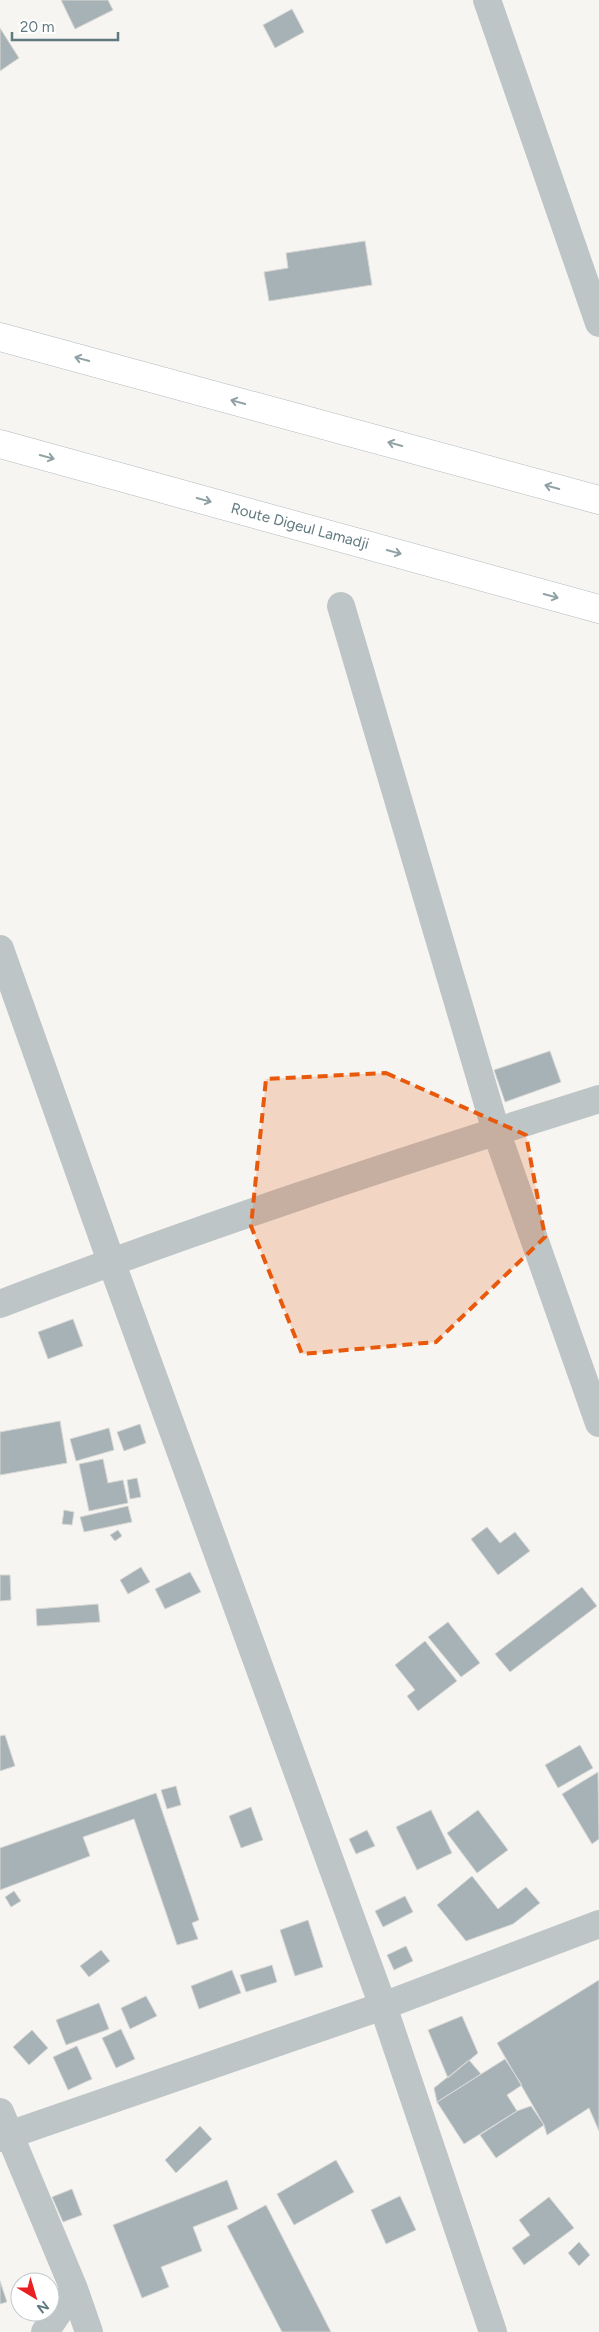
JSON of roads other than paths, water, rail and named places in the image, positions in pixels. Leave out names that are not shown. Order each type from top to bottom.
[{"type":"main road","points":[[0,337],[599,500]]},
{"type":"main road","name":"Route Digeul Lamadji","points":[[0,444],[599,609]]},
{"type":"street","points":[[487,0],[599,324]]},
{"type":"street","points":[[341,606],[496,1131],[599,1423]]},
{"type":"street","points":[[0,949],[111,1261],[383,2006],[494,2332]]},
{"type":"street","points":[[0,1304],[111,1261],[496,1131],[599,1099]]},
{"type":"street","points":[[89,2332],[74,2289],[3,2128],[383,2006],[599,1924]]},
{"type":"street","points":[[45,2332],[74,2289]]}]
